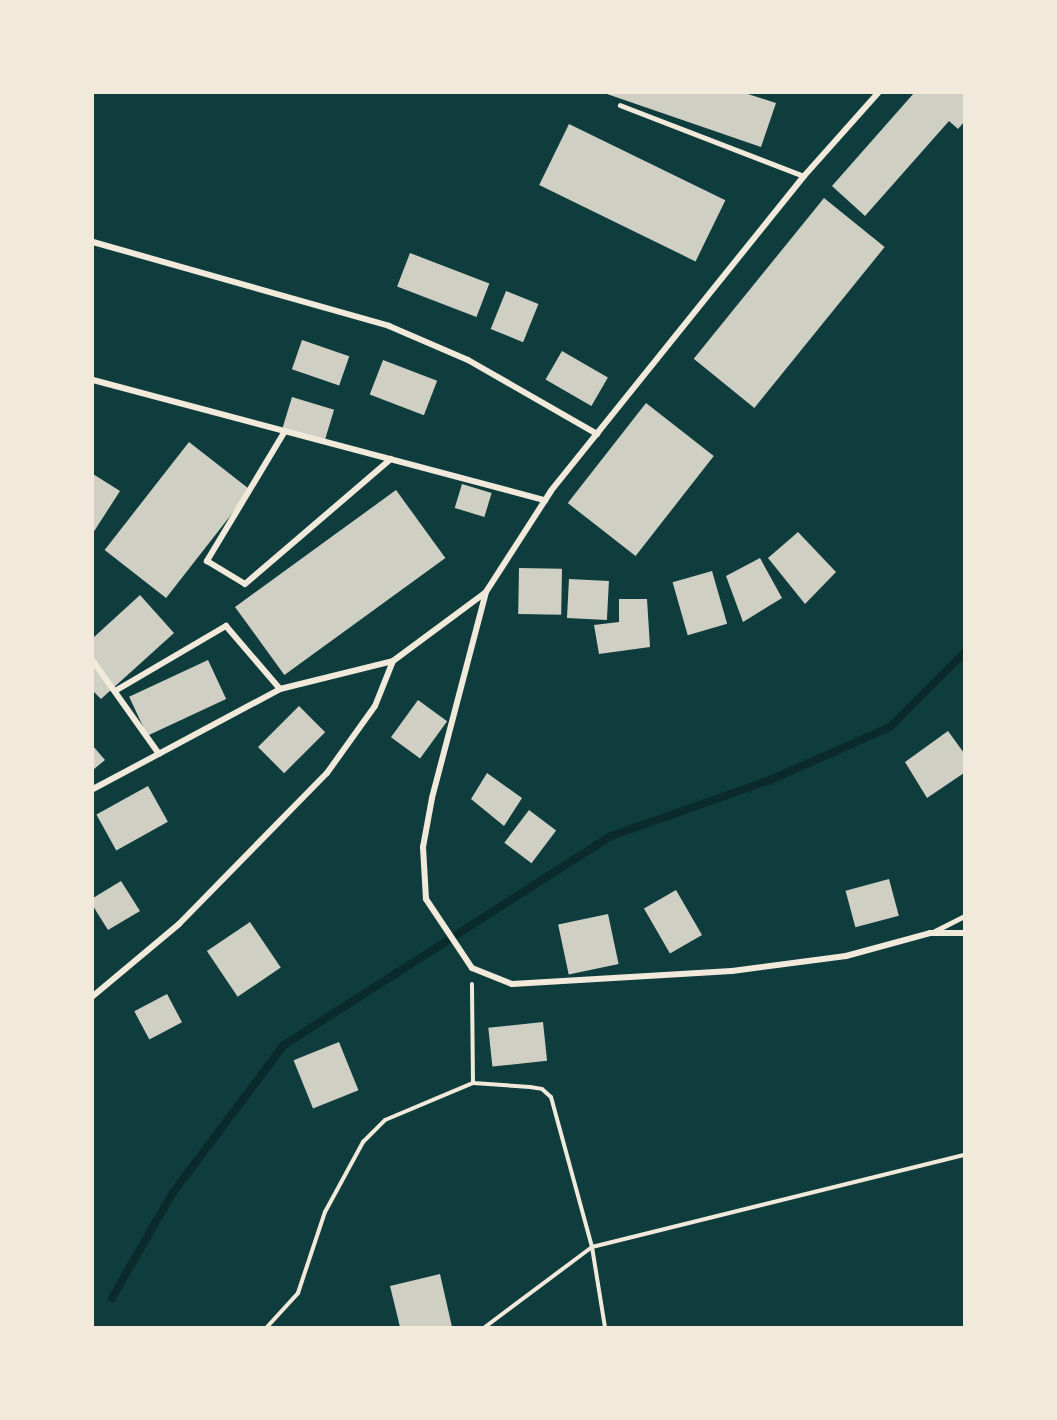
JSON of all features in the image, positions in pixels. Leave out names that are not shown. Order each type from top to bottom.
[{"type":"street","points":[[878,93],[804,176],[545,500],[486,592],[432,798],[423,848],[426,899],[472,968],[512,984],[620,980],[732,971],[846,956],[930,933],[964,933]]},
{"type":"street","points":[[93,242],[389,326],[468,360],[597,434]]},
{"type":"street","points":[[93,380],[545,500]]},
{"type":"street","points":[[285,431],[207,561],[245,584],[391,459]]},
{"type":"street","points":[[93,789],[280,689],[393,661],[486,592]]},
{"type":"street","points":[[115,691],[226,627],[280,689]]},
{"type":"street","points":[[93,661],[159,754]]},
{"type":"street","points":[[93,996],[179,924],[327,773],[375,706],[393,661]]},
{"type":"lane","points":[[620,105],[804,176]]},
{"type":"lane","points":[[930,933],[964,916]]},
{"type":"path","points":[[472,968],[473,1083]]},
{"type":"path","points":[[267,1327],[298,1293],[325,1212],[363,1142],[385,1120],[473,1083],[542,1089],[551,1097],[592,1247],[605,1327]]},
{"type":"path","points":[[486,1327],[592,1247],[964,1155]]},
{"type":"building","points":[[604,93],[745,93],[776,103],[761,147]]},
{"type":"building","points":[[914,93],[964,93],[964,122],[958,129],[949,121],[865,216],[832,186]]},
{"type":"building","points":[[569,124],[725,200],[696,261],[539,185]]},
{"type":"building","points":[[824,198],[885,247],[754,408],[694,359]]},
{"type":"building","points":[[410,253],[489,283],[476,317],[397,287]]},
{"type":"building","points":[[506,291],[538,304],[523,342],[491,329]]},
{"type":"building","points":[[302,340],[349,356],[339,386],[292,369]]},
{"type":"building","points":[[562,351],[608,378],[591,406],[546,380]]},
{"type":"building","points":[[383,360],[437,381],[424,415],[370,395]]},
{"type":"building","points":[[292,397],[334,410],[324,442],[282,430]]},
{"type":"building","points":[[646,403],[714,456],[636,556],[568,503]]},
{"type":"building","points":[[189,442],[250,490],[166,598],[105,550]]},
{"type":"building","points":[[93,474],[120,491],[93,533]]},
{"type":"building","points":[[462,484],[492,493],[484,517],[455,508]]},
{"type":"building","points":[[396,490],[445,558],[284,675],[235,607]]},
{"type":"building","points":[[798,532],[836,572],[805,604],[768,558]]},
{"type":"building","points":[[760,558],[782,598],[743,622],[726,576]]},
{"type":"building","points":[[519,568],[562,569],[561,615],[518,614]]},
{"type":"building","points":[[712,571],[727,624],[688,635],[673,582]]},
{"type":"building","points":[[569,579],[609,581],[607,620],[567,618]]},
{"type":"building","points":[[140,595],[174,633],[101,699],[93,691],[93,638]]},
{"type":"building","points":[[619,599],[647,599],[650,647],[599,654],[594,625],[619,622]]},
{"type":"building","points":[[208,660],[226,699],[147,736],[129,697]]},
{"type":"building","points":[[418,700],[447,721],[420,758],[391,737]]},
{"type":"building","points":[[299,706],[325,732],[284,773],[258,747]]},
{"type":"building","points":[[948,731],[964,753],[964,773],[927,798],[905,762]]},
{"type":"building","points":[[93,746],[105,760],[93,770]]},
{"type":"building","points":[[487,773],[522,798],[504,826],[471,799]]},
{"type":"building","points":[[148,786],[168,822],[116,850],[96,815]]},
{"type":"building","points":[[529,810],[556,830],[531,863],[504,843]]},
{"type":"building","points":[[889,879],[899,916],[855,927],[846,891]]},
{"type":"building","points":[[121,881],[140,911],[108,930],[93,906],[93,898]]},
{"type":"building","points":[[676,890],[702,935],[670,954],[644,908]]},
{"type":"building","points":[[608,914],[619,964],[569,974],[558,925]]},
{"type":"building","points":[[250,922],[281,968],[238,997],[207,951]]},
{"type":"building","points":[[167,994],[182,1022],[149,1040],[134,1011]]},
{"type":"building","points":[[543,1022],[547,1061],[492,1067],[488,1028]]},
{"type":"building","points":[[339,1042],[358,1090],[313,1109],[294,1060]]},
{"type":"building","points":[[440,1274],[452,1327],[400,1327],[390,1286]]},
{"type":"waterway","points":[[112,1298],[172,1194],[284,1045],[611,836],[770,780],[890,727],[964,653]]}]
